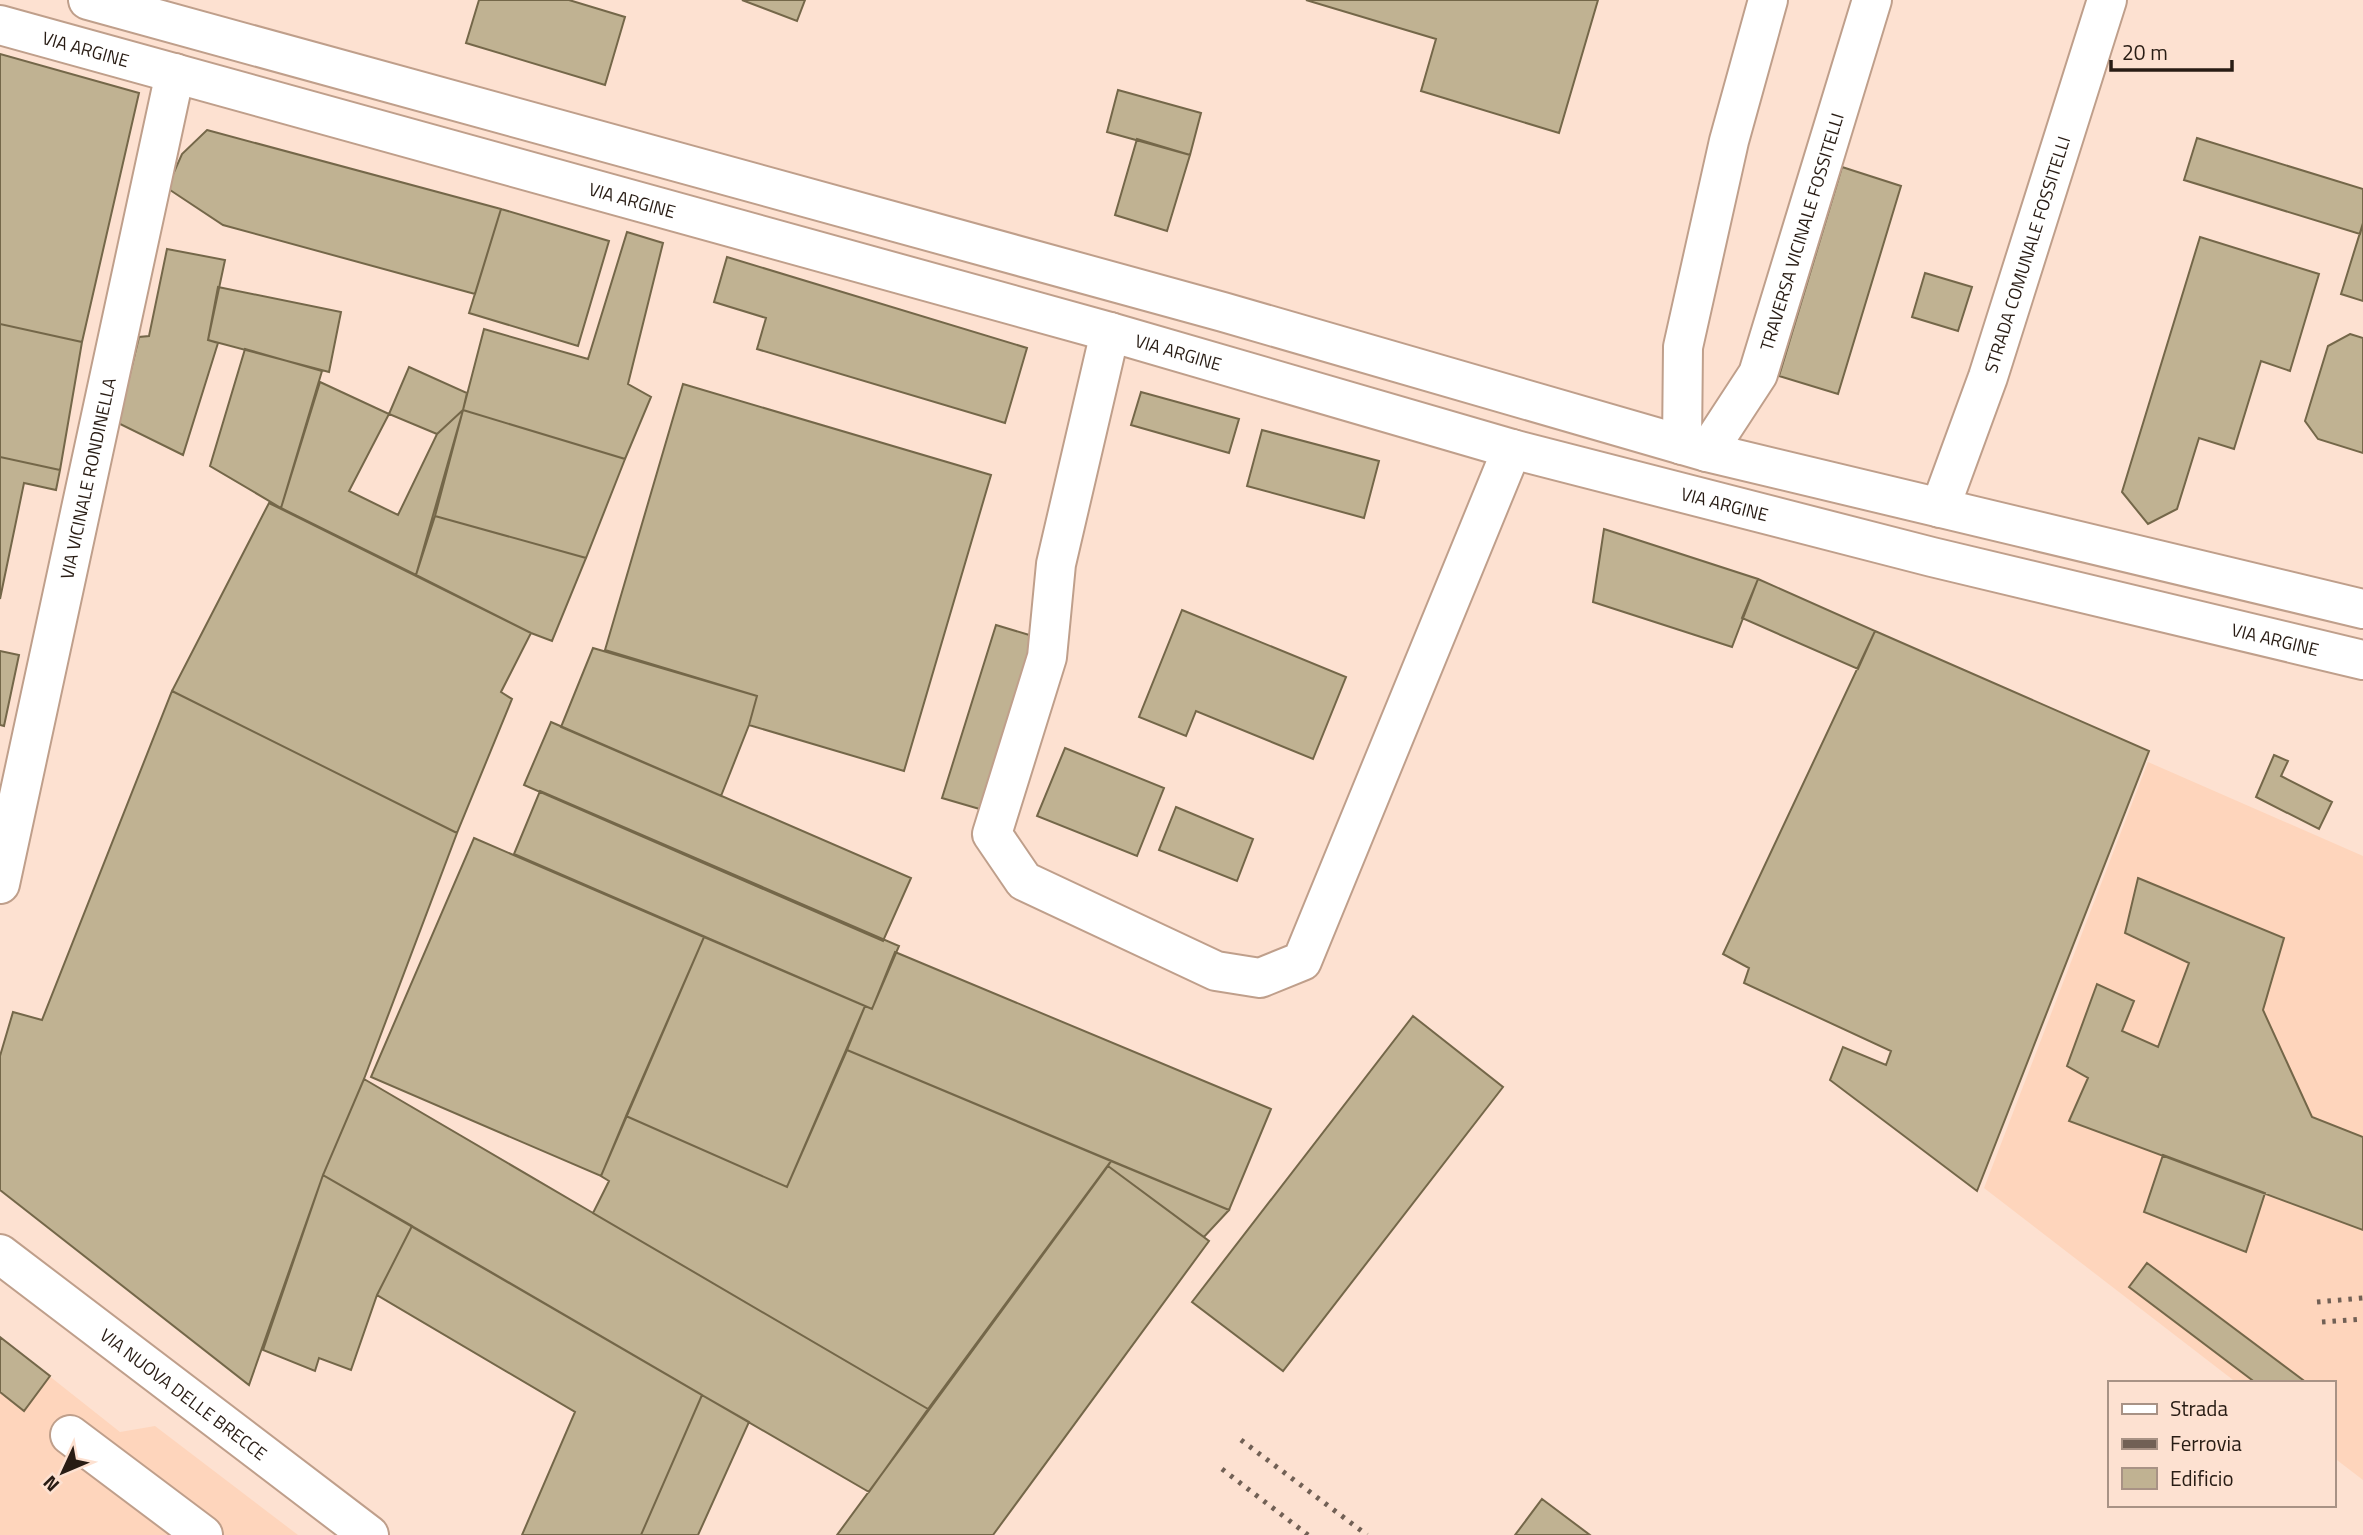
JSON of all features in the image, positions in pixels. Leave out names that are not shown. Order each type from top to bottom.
[{"type":"street","points":[[88,0],[1223,312],[1695,448],[2363,609]]},
{"type":"street","points":[[1695,448],[1683,347],[1729,141],[1768,0]]},
{"type":"street","name":"TRAVERSA VICINALE FOSSITELLI","points":[[1695,448],[1758,374],[1872,0]]},
{"type":"street","name":"STRADA COMUNALE FOSSITELLI","points":[[1940,508],[1988,377],[2107,0]]},
{"type":"street","name":"VIA ARGINE","points":[[0,26],[1110,332],[1512,449],[1932,557],[2363,660]]},
{"type":"street","name":"VIA VICINALE RONDINELLA","points":[[0,884],[175,73]]},
{"type":"street","points":[[1110,332],[1056,564],[1047,657],[992,834],[1024,881],[1216,971],[1260,978],[1303,961],[1512,449]]},
{"type":"street","name":"VIA NUOVA DELLE BRECCE","points":[[0,1254],[369,1535]]},
{"type":"street","points":[[70,1435],[203,1535]]},
{"type":"shaded area","points":[[2148,762],[2363,856],[2363,1480],[2335,1459],[2335,1381],[2234,1381],[1984,1188]]},
{"type":"shaded area","points":[[0,1337],[120,1432],[155,1426],[298,1535],[0,1535]]},
{"type":"building","points":[[479,0],[569,0],[625,17],[605,85],[466,43]]},
{"type":"building","points":[[742,0],[805,0],[797,21]]},
{"type":"building","points":[[1306,0],[1598,0],[1559,133],[1421,91],[1436,39]]},
{"type":"building","points":[[0,54],[139,93],[82,342],[0,324]]},
{"type":"building","points":[[1118,90],[1201,113],[1190,155],[1107,132]]},
{"type":"building","points":[[207,130],[501,209],[475,294],[223,225],[167,188],[182,154]]},
{"type":"building","points":[[2197,138],[2363,189],[2363,223],[2360,234],[2184,180]]},
{"type":"building","points":[[1137,139],[1190,155],[1167,231],[1115,215]]},
{"type":"building","points":[[1842,167],[1901,186],[1838,394],[1779,376]]},
{"type":"building","points":[[501,209],[609,241],[578,346],[469,313]]},
{"type":"building","points":[[2363,223],[2363,301],[2341,294]]},
{"type":"building","points":[[627,232],[663,243],[628,384],[651,397],[625,459],[463,410],[484,329],[588,359]]},
{"type":"building","points":[[2200,237],[2319,274],[2290,371],[2261,361],[2234,449],[2199,438],[2177,509],[2148,524],[2122,492]]},
{"type":"building","points":[[167,249],[225,260],[208,340],[218,343],[183,455],[118,423],[139,337],[149,336]]},
{"type":"building","points":[[727,257],[1027,348],[1005,423],[757,349],[766,318],[714,302]]},
{"type":"building","points":[[1925,273],[1972,287],[1958,331],[1912,317]]},
{"type":"building","points":[[218,287],[341,312],[329,372],[208,340]]},
{"type":"building","points":[[0,324],[82,342],[60,470],[0,457]]},
{"type":"building","points":[[2350,334],[2363,338],[2363,453],[2318,439],[2305,421],[2328,346]]},
{"type":"building","points":[[245,349],[322,371],[281,508],[210,466]]},
{"type":"building","points":[[409,367],[467,393],[463,410],[437,434],[389,414]]},
{"type":"building","points":[[320,382],[389,414],[349,491],[398,515],[437,434],[463,410],[416,575],[281,508]]},
{"type":"building","points":[[683,384],[991,475],[904,771],[749,725],[757,696],[605,650]]},
{"type":"building","points":[[1141,392],[1239,419],[1229,453],[1131,425]]},
{"type":"building","points":[[463,410],[625,459],[586,558],[435,516]]},
{"type":"building","points":[[1262,430],[1379,461],[1364,518],[1247,486]]},
{"type":"building","points":[[0,457],[60,470],[56,490],[24,483],[0,599]]},
{"type":"building","points":[[269,503],[531,633],[501,692],[512,699],[457,833],[172,691]]},
{"type":"building","points":[[435,516],[586,558],[552,641],[416,575]]},
{"type":"building","points":[[1604,529],[1758,579],[1732,647],[1593,602]]},
{"type":"building","points":[[1758,579],[1875,631],[1858,669],[1742,618]]},
{"type":"building","points":[[1182,610],[1346,677],[1313,759],[1196,711],[1186,736],[1139,717]]},
{"type":"building","points":[[996,625],[1036,637],[983,810],[942,798]]},
{"type":"building","points":[[1875,631],[2149,751],[1977,1191],[1830,1080],[1843,1047],[1886,1065],[1891,1051],[1744,983],[1749,968],[1723,954]]},
{"type":"building","points":[[593,648],[757,696],[749,725],[721,796],[561,727]]},
{"type":"building","points":[[0,651],[19,655],[4,726],[0,725]]},
{"type":"building","points":[[172,691],[457,833],[364,1079],[323,1175],[249,1385],[0,1190],[0,1056],[13,1012],[42,1020]]},
{"type":"building","points":[[551,722],[911,878],[883,941],[524,785]]},
{"type":"building","points":[[1065,748],[1164,788],[1137,856],[1037,816]]},
{"type":"building","points":[[2274,755],[2288,761],[2281,776],[2332,802],[2319,829],[2256,797]]},
{"type":"building","points":[[540,791],[899,946],[872,1009],[514,854]]},
{"type":"building","points":[[1176,807],[1253,839],[1237,881],[1159,850]]},
{"type":"building","points":[[474,838],[704,937],[601,1176],[371,1077]]},
{"type":"building","points":[[2138,878],[2284,938],[2263,1010],[2312,1117],[2363,1137],[2363,1230],[2069,1121],[2088,1078],[2067,1066],[2097,984],[2134,1001],[2122,1031],[2158,1047],[2189,963],[2125,933]]},
{"type":"building","points":[[704,937],[865,1006],[787,1187],[626,1116]]},
{"type":"building","points":[[895,952],[1271,1109],[1229,1210],[847,1050],[865,1006],[872,1009]]},
{"type":"building","points":[[1413,1016],[1503,1087],[1283,1371],[1192,1302]]},
{"type":"building","points":[[847,1050],[1111,1161],[928,1409],[593,1213],[609,1181],[601,1176],[626,1116],[787,1187]]},
{"type":"building","points":[[364,1079],[928,1409],[869,1492],[323,1175]]},
{"type":"building","points":[[2163,1155],[2265,1193],[2246,1252],[2144,1212]]},
{"type":"building","points":[[1111,1161],[1229,1210],[1204,1237],[1108,1166]]},
{"type":"building","points":[[1108,1166],[1209,1241],[993,1535],[837,1535]]},
{"type":"building","points":[[323,1175],[412,1226],[377,1295],[351,1370],[319,1358],[315,1371],[263,1350]]},
{"type":"building","points":[[412,1226],[702,1395],[641,1535],[522,1535],[575,1412],[377,1295]]},
{"type":"building","points":[[2147,1263],[2304,1381],[2253,1381],[2129,1287]]},
{"type":"building","points":[[0,1337],[50,1376],[24,1411],[0,1392]]},
{"type":"building","points":[[702,1395],[749,1422],[698,1535],[641,1535]]},
{"type":"building","points":[[1542,1499],[1590,1535],[1515,1535]]},
{"type":"railway","points":[[2317,1302],[2363,1298]]},
{"type":"railway","points":[[2322,1322],[2363,1319]]},
{"type":"railway","points":[[1241,1440],[1367,1535]]},
{"type":"railway","points":[[1222,1469],[1308,1535]]}]
